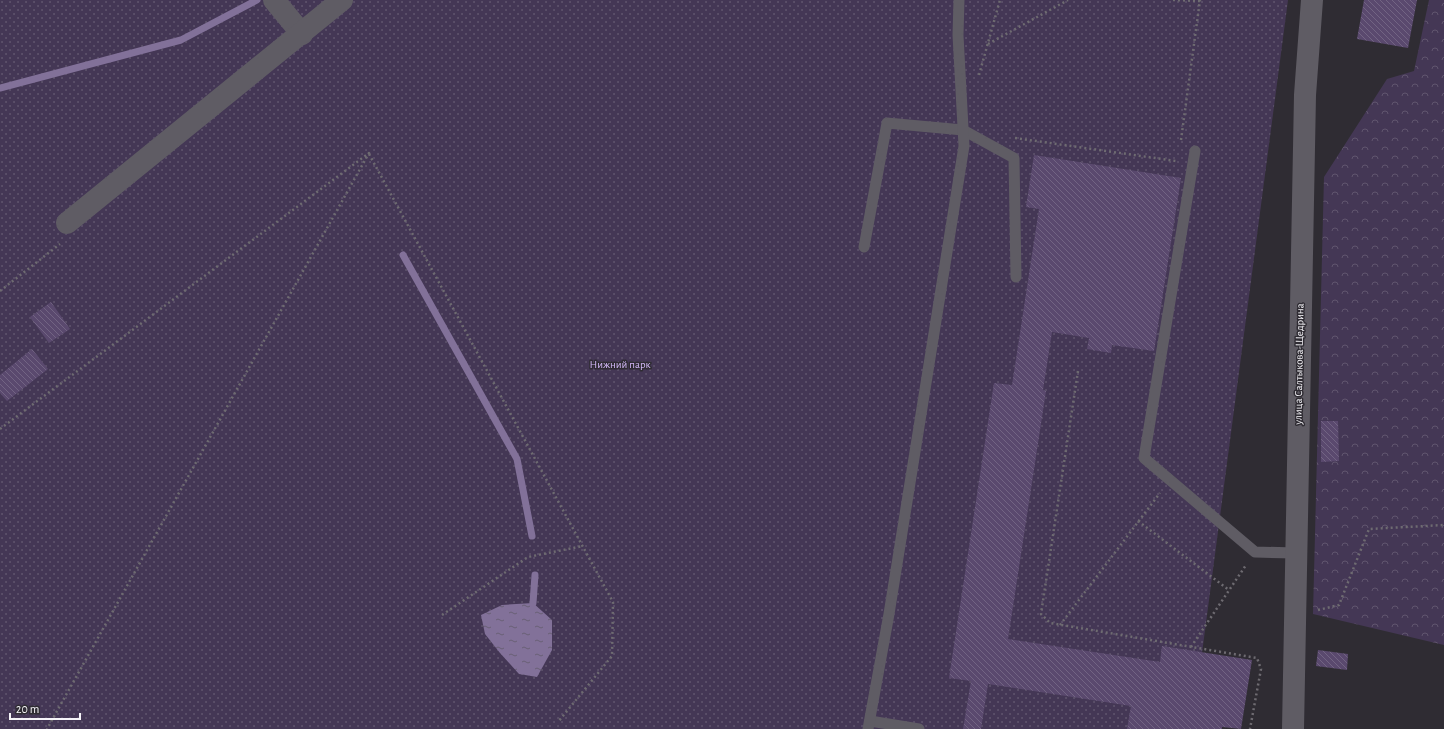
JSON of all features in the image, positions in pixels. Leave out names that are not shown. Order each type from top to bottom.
[{"type":"street","points":[[67,223],[302,34],[342,0]]},
{"type":"street","name":"улица Салтыкова-Щедрина","points":[[1293,729],[1295,553],[1305,95],[1312,0]]},
{"type":"street","points":[[279,6],[302,34]]},
{"type":"lane","points":[[919,729],[869,725],[890,606],[963,154],[964,130],[958,35],[959,0]]},
{"type":"lane","points":[[864,247],[887,123],[964,130],[1014,158],[1016,277]]},
{"type":"lane","points":[[1195,151],[1144,458],[1255,552],[1295,553]]},
{"type":"path","points":[[978,80],[1000,0]]},
{"type":"path","points":[[988,44],[1068,0]]},
{"type":"path","points":[[1173,0],[1200,1],[1180,146]]},
{"type":"path","points":[[1009,137],[1178,162],[1179,154]]},
{"type":"path","points":[[0,429],[369,153]]},
{"type":"path","points":[[369,153],[613,602],[612,656],[558,722]]},
{"type":"path","points":[[47,729],[369,153]]},
{"type":"path","points":[[0,291],[74,234],[67,223]]},
{"type":"path","points":[[1078,371],[1041,614],[1050,623],[1257,658],[1261,669],[1250,729]]},
{"type":"path","points":[[1060,625],[1169,479]]},
{"type":"path","points":[[1138,521],[1229,590]]},
{"type":"path","points":[[1294,616],[1339,605],[1369,529],[1444,525]]},
{"type":"path","points":[[442,615],[528,558],[583,546]]},
{"type":"path","points":[[1191,647],[1255,552]]},
{"type":"green space","name":"Нижний парк","points":[[0,0],[1288,0],[1192,729],[0,729]]},
{"type":"green space","points":[[1429,0],[1444,0],[1444,645],[1313,614],[1324,177],[1387,79],[1414,71]]},
{"type":"water","points":[[533,603],[552,620],[552,650],[537,677],[519,674],[500,653],[485,634],[481,615],[502,605]]},
{"type":"building","points":[[1364,0],[1417,0],[1408,48],[1357,39]]},
{"type":"building","points":[[1034,155],[1181,178],[1154,351],[1112,345],[1111,353],[1087,349],[1089,338],[1052,332],[1043,390],[1046,391],[1008,639],[1160,662],[1162,646],[1252,660],[1241,729],[1222,727],[1222,729],[1127,729],[1131,706],[988,684],[981,729],[963,729],[971,681],[949,678],[994,383],[1012,385],[1039,209],[1026,207]]},
{"type":"building","points":[[51,302],[70,329],[49,343],[30,317]]},
{"type":"building","points":[[32,349],[48,369],[7,401],[0,393],[0,375]]},
{"type":"building","points":[[1321,421],[1338,421],[1339,461],[1321,462]]},
{"type":"building","points":[[1318,650],[1348,654],[1347,670],[1316,666]]},
{"type":"waterway","points":[[0,88],[181,40],[257,0]]},
{"type":"waterway","points":[[403,255],[517,459],[532,536]]},
{"type":"waterway","points":[[533,603],[535,575]]}]
